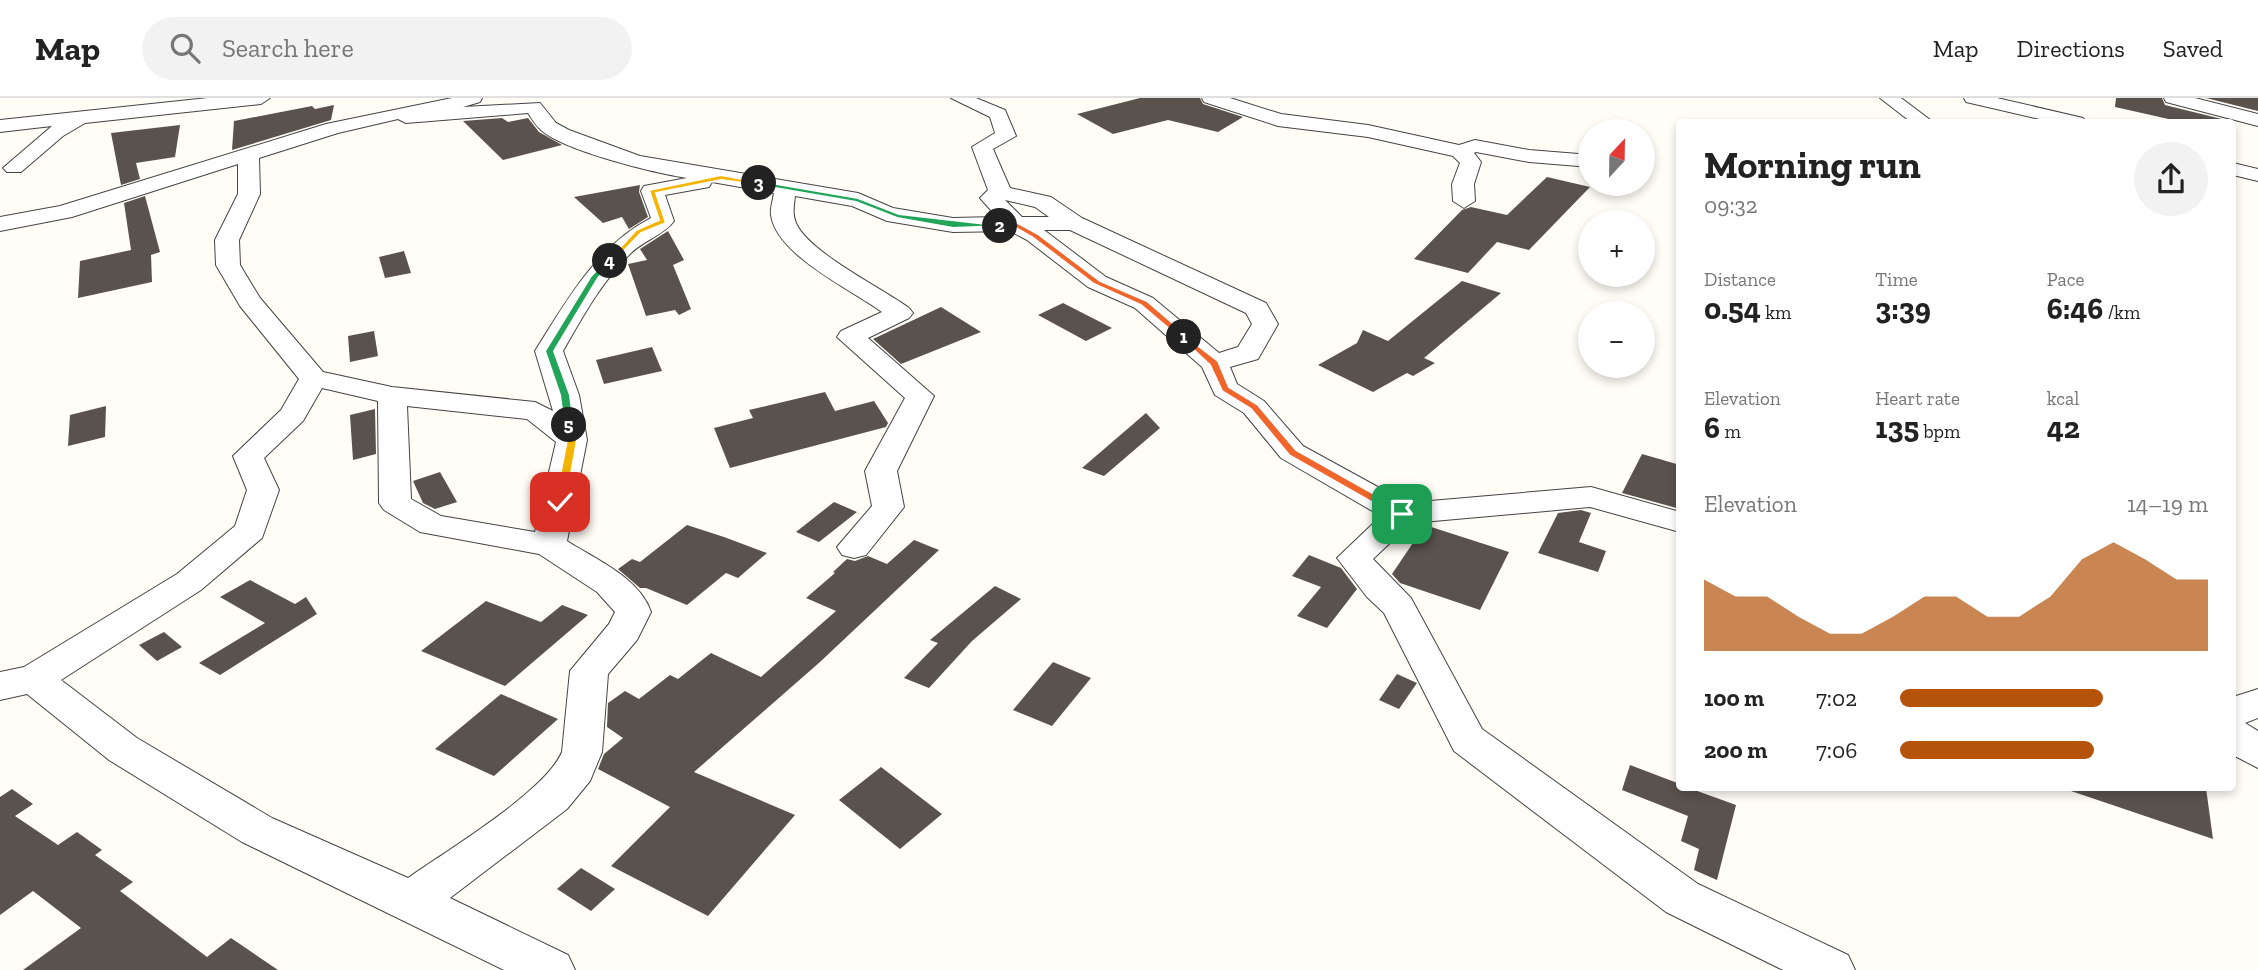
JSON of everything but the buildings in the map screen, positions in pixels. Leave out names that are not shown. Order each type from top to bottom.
[{"type":"street","points":[[126,113],[159,98]]},
{"type":"street","points":[[0,126],[261,98]]},
{"type":"street","points":[[0,224],[64,212],[142,190],[248,153],[332,128],[463,98]]},
{"type":"street","points":[[473,98],[406,117],[533,107],[549,127],[562,134],[634,161],[786,187],[814,195],[858,200],[897,216],[953,225],[1074,223]]},
{"type":"street","points":[[960,98],[998,114],[1006,136],[982,147],[993,167],[1000,192]]},
{"type":"street","points":[[1211,98],[1278,120],[1368,131],[1460,151],[1475,146],[1529,156],[1578,160]]},
{"type":"street","points":[[1889,98],[1919,119]]},
{"type":"street","points":[[1973,98],[2063,119]]},
{"type":"street","points":[[2173,98],[2258,121]]},
{"type":"street","points":[[14,168],[56,132],[88,117]]},
{"type":"street","points":[[1460,151],[1471,162],[1463,184],[1464,201]]},
{"type":"street","points":[[248,153],[249,194],[227,240],[228,265],[248,301],[313,378],[392,396],[535,411],[572,440]]},
{"type":"street","points":[[2236,170],[2258,175]]},
{"type":"street","points":[[549,545],[572,440],[565,395],[549,351],[595,276],[638,232],[663,221],[652,191],[721,178]]},
{"type":"street","points":[[786,187],[782,215],[787,226],[805,247],[845,279],[900,313],[850,337],[920,396],[881,471],[888,508],[855,547]]},
{"type":"street","points":[[1214,363],[1248,352],[1265,324],[1257,308],[1074,223],[1043,202],[1000,192],[991,198],[1018,226],[1035,235],[1097,282],[1144,303],[1214,363],[1225,389],[1254,407],[1292,452],[1402,514],[1591,497],[1676,521]]},
{"type":"street","points":[[313,378],[293,415],[247,456],[263,490],[250,531],[189,582],[17,682],[257,830],[412,901],[551,970]]},
{"type":"street","points":[[392,396],[395,503],[432,525],[549,545],[610,584],[630,602],[633,612],[624,631],[589,671],[582,752],[575,770],[552,796],[412,901]]},
{"type":"street","points":[[1402,514],[1354,558],[1379,589],[1398,606],[1468,740],[1682,898],[1830,970]]},
{"type":"street","points":[[2236,711],[2258,703]]},
{"type":"street","points":[[2236,736],[2258,752]]},
{"type":"route","points":[[560,502],[572,440],[565,395],[549,351],[595,276],[638,232],[663,221],[652,191],[721,178],[858,200],[897,216],[953,225],[1018,226],[1035,235],[1054,253],[1097,282],[1144,303],[1214,363],[1225,389],[1254,407],[1292,452],[1402,514]]}]
